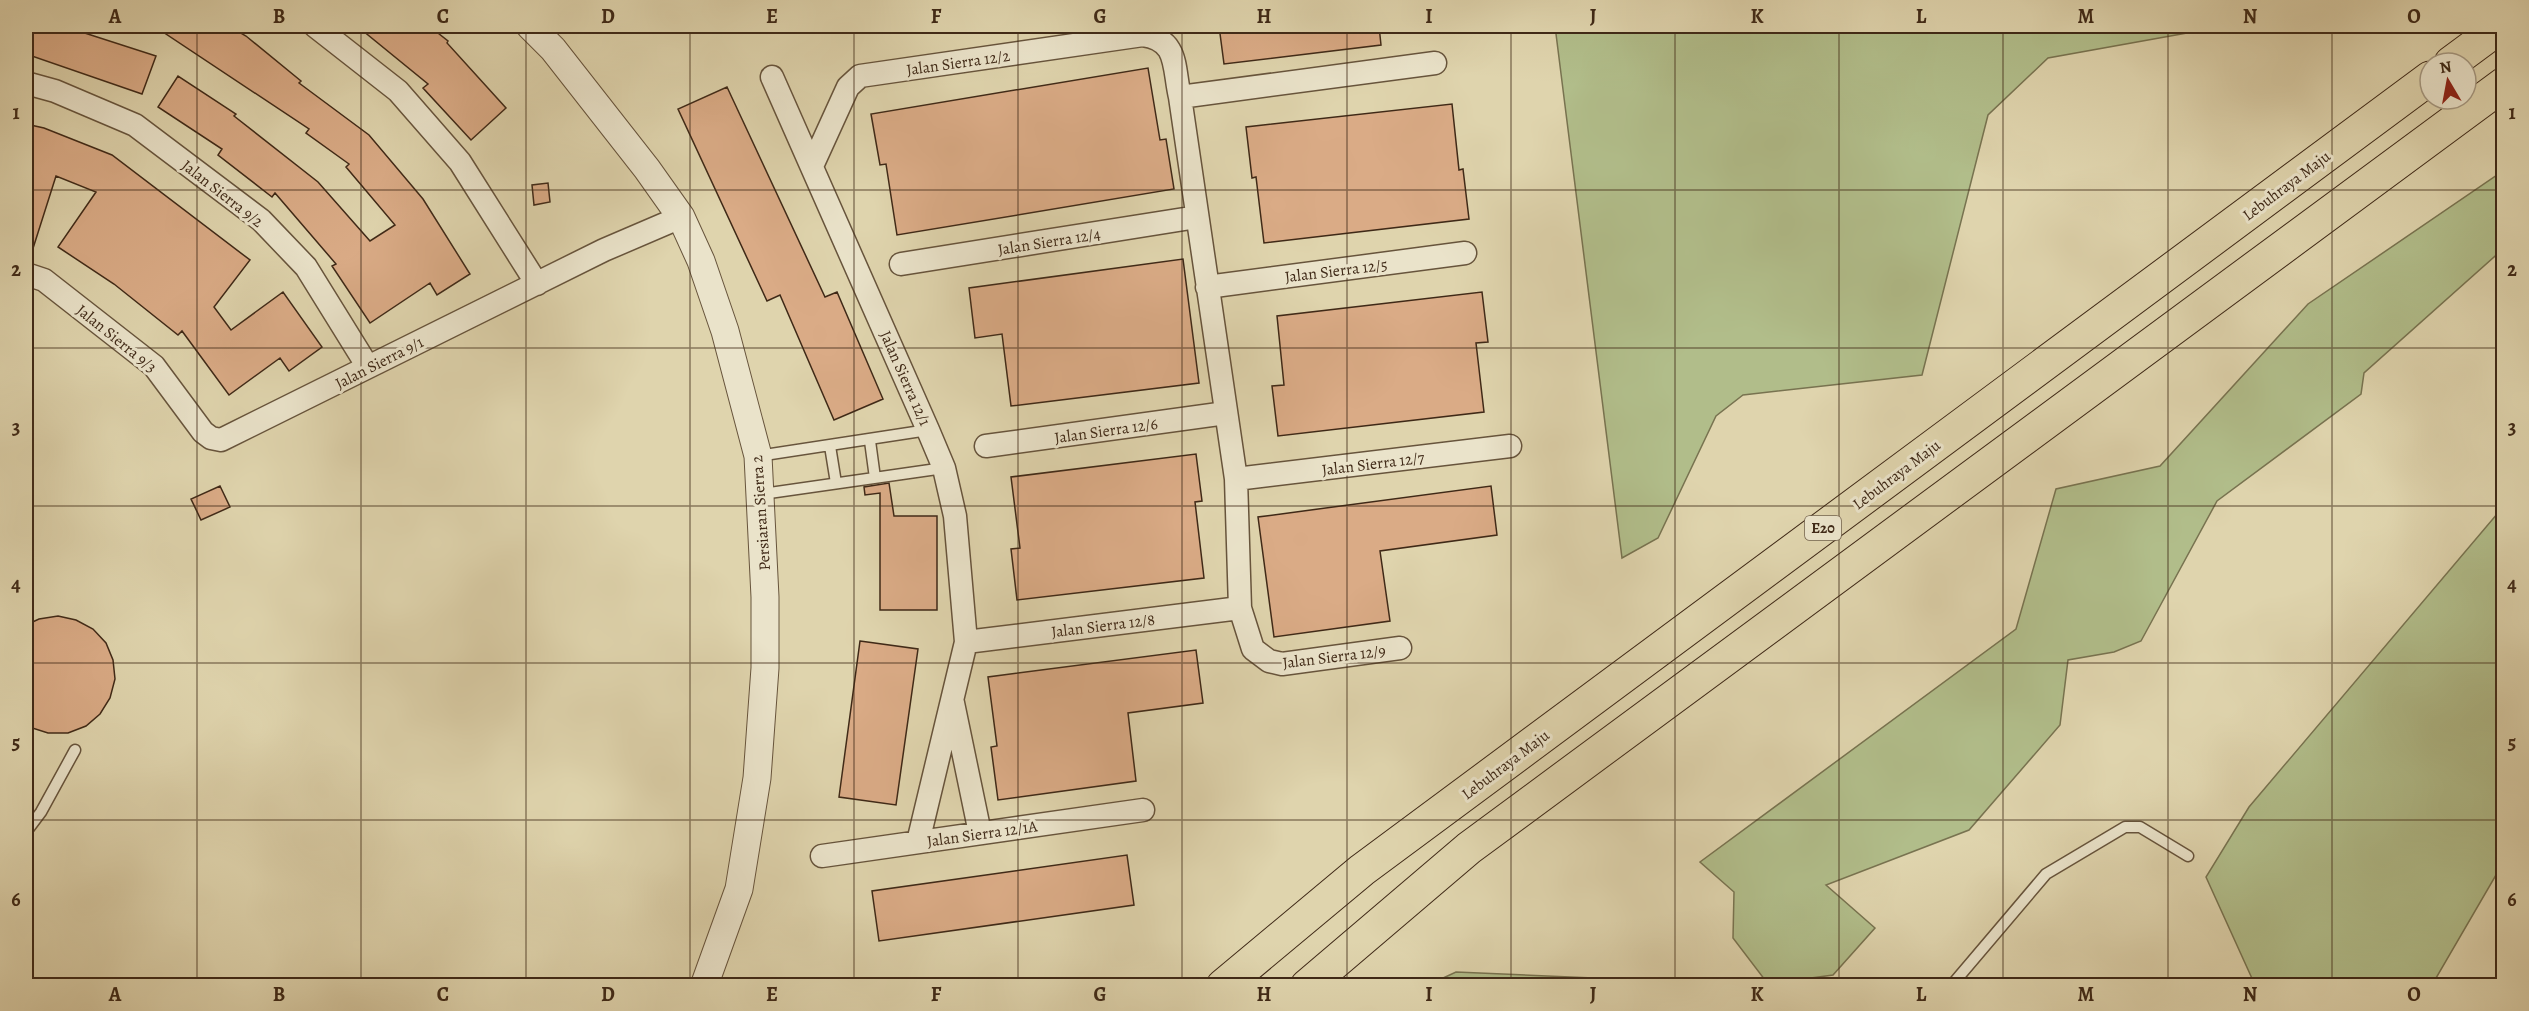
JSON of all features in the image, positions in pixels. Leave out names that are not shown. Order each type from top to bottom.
[{"type":"highway","points":[[2468,51],[2502,26]]},
{"type":"highway","points":[[1307,986],[1469,848],[2504,84]]},
{"type":"highway","name":"Lebuhraya Maju","points":[[1223,986],[1362,870],[2418,87]]},
{"type":"street","points":[[315,26],[398,91],[460,162],[537,284]]},
{"type":"street","name":"Persiaran Sierra 2","points":[[530,26],[560,58],[647,169],[681,217],[701,261],[725,331],[758,456],[762,494],[765,668],[757,778],[739,889],[704,986]]},
{"type":"street","name":"Jalan Sierra 12/2","points":[[812,166],[848,87],[860,76],[1143,35],[1158,37],[1169,46],[1180,97]]},
{"type":"street","points":[[1240,608],[1236,479],[1180,97],[1436,63]]},
{"type":"street","name":"Jalan Sierra 12/1","points":[[772,77],[944,468],[955,516],[966,642],[951,695],[918,842]]},
{"type":"street","name":"Jalan Sierra 9/2","points":[[26,83],[56,91],[135,124],[261,220],[306,267],[368,367]]},
{"type":"street","name":"Jalan Sierra 9/1","points":[[221,440],[604,250],[681,217]]},
{"type":"street","name":"Jalan Sierra 12/4","points":[[901,264],[1197,218]]},
{"type":"street","name":"Jalan Sierra 12/5","points":[[1207,287],[1465,254]]},
{"type":"street","name":"Jalan Sierra 9/3","points":[[26,274],[44,280],[154,366],[203,432],[211,438],[221,440]]},
{"type":"street","name":"Jalan Sierra 12/6","points":[[986,446],[1226,413]]},
{"type":"street","name":"Jalan Sierra 12/7","points":[[1236,479],[1510,446]]},
{"type":"street","name":"Jalan Sierra 12/8","points":[[966,642],[1240,608]]},
{"type":"street","name":"Jalan Sierra 12/9","points":[[1240,608],[1253,649],[1269,661],[1282,664],[1400,648]]},
{"type":"street","points":[[951,695],[980,833]]},
{"type":"street","name":"Jalan Sierra 12/1A","points":[[822,856],[1143,810]]},
{"type":"lane","points":[[758,456],[870,441],[928,430]]},
{"type":"lane","points":[[870,441],[875,478]]},
{"type":"lane","points":[[830,446],[836,483]]},
{"type":"lane","points":[[762,494],[944,468]]},
{"type":"lane","points":[[26,832],[75,750]]},
{"type":"lane","points":[[1951,986],[2046,874],[2125,827],[2140,827],[2188,856]]},
{"type":"green space","points":[[1555,26],[2226,26],[2048,58],[1988,115],[1922,375],[1743,395],[1716,416],[1658,538],[1622,558]]},
{"type":"green space","points":[[2503,171],[2503,249],[2364,373],[2361,394],[2217,501],[2141,641],[2114,652],[2068,660],[2060,725],[1969,830],[1826,885],[1875,928],[1833,975],[1768,984],[1733,938],[1734,892],[1700,862],[2016,629],[2056,489],[2160,466],[2308,304]]},
{"type":"green space","points":[[2503,507],[2503,863],[2432,985],[2255,985],[2206,877],[2249,807]]},
{"type":"green space","points":[[1456,972],[1593,978],[1594,985],[1428,985]]},
{"type":"building","points":[[26,26],[63,26],[156,56],[142,94],[26,54]]},
{"type":"building","points":[[154,26],[229,26],[246,36],[301,81],[299,83],[369,135],[423,199],[470,274],[437,295],[430,283],[370,323],[332,266],[336,264],[275,193],[272,197],[218,155],[222,149],[158,107],[178,76],[236,114],[234,116],[318,182],[370,241],[395,225],[346,167],[349,164],[306,133],[309,129]]},
{"type":"building","points":[[357,26],[429,26],[448,41],[447,43],[506,108],[471,140],[423,88],[428,84]]},
{"type":"building","points":[[1219,26],[1379,26],[1381,45],[1224,64]]},
{"type":"building","points":[[1148,68],[1160,140],[1166,139],[1174,189],[897,235],[886,164],[880,165],[871,114]]},
{"type":"building","points":[[727,87],[825,297],[837,292],[883,399],[834,420],[780,295],[767,301],[678,109]]},
{"type":"building","points":[[1452,104],[1459,170],[1463,169],[1469,219],[1264,243],[1256,177],[1252,178],[1246,127]]},
{"type":"building","points":[[26,124],[44,128],[112,155],[250,260],[214,307],[231,330],[283,292],[322,347],[289,371],[280,358],[229,395],[182,331],[178,335],[114,284],[58,247],[96,192],[56,176],[29,261],[26,261]]},
{"type":"building","points":[[548,183],[550,202],[534,205],[532,185]]},
{"type":"building","points":[[1183,259],[1199,383],[1011,406],[1002,334],[975,338],[969,288]]},
{"type":"building","points":[[1482,292],[1488,342],[1476,343],[1484,412],[1278,436],[1272,386],[1284,385],[1277,316]]},
{"type":"building","points":[[1196,454],[1202,501],[1195,502],[1204,578],[1017,600],[1011,549],[1020,548],[1011,477]]},
{"type":"building","points":[[889,483],[894,516],[937,516],[937,610],[880,610],[880,493],[865,495],[864,487]]},
{"type":"building","points":[[220,486],[230,507],[201,520],[191,499]]},
{"type":"building","points":[[1491,486],[1497,535],[1380,551],[1390,621],[1274,637],[1258,517]]},
{"type":"building","points":[[58,616],[76,620],[93,629],[106,643],[113,660],[115,679],[110,698],[100,714],[86,726],[68,733],[48,733],[26,726],[26,625],[39,619]]},
{"type":"building","points":[[860,641],[918,649],[896,805],[839,797]]},
{"type":"building","points":[[1196,650],[1203,703],[1128,713],[1136,781],[998,800],[991,747],[997,746],[988,677]]},
{"type":"building","points":[[1127,855],[1134,905],[879,941],[872,891]]}]
